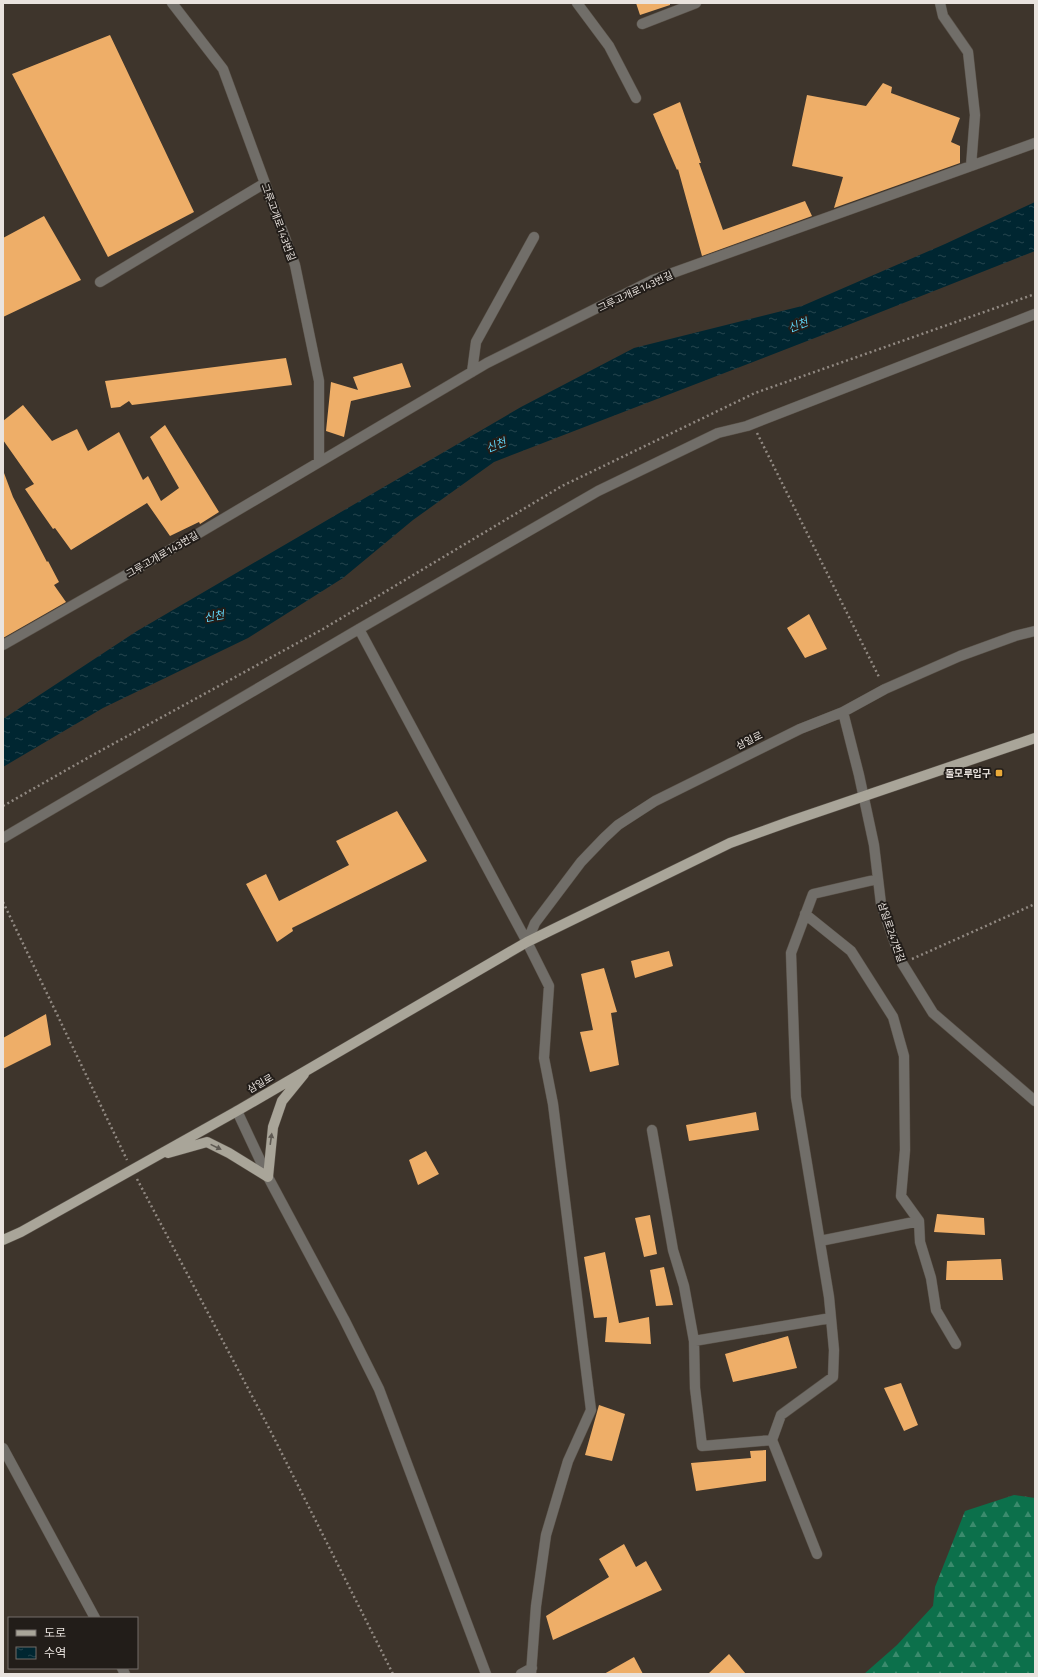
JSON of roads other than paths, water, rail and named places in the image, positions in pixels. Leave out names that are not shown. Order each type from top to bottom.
[{"type":"main road","name":"삼일로","points":[[3,1240],[21,1232],[152,1157],[237,1111],[527,942],[730,844],[863,796],[1035,738]]},
{"type":"main road","points":[[152,1157],[207,1142],[229,1153],[268,1177],[273,1127],[282,1101],[308,1069]]},
{"type":"street","name":"그루고개로143번길","points":[[172,3],[223,69],[295,265],[320,381],[320,462]]},
{"type":"street","points":[[577,3],[609,46],[636,98]]},
{"type":"street","points":[[642,24],[696,3]]},
{"type":"street","points":[[940,3],[942,16],[968,52],[975,115],[971,166]]},
{"type":"street","name":"그루고개로143번길","points":[[3,645],[189,539],[472,372],[653,280],[1035,143]]},
{"type":"street","points":[[100,282],[265,183]]},
{"type":"street","points":[[472,372],[476,342],[534,237]]},
{"type":"street","points":[[3,838],[358,629],[598,491],[718,433],[753,424],[1035,314]]},
{"type":"street","points":[[358,629],[527,942],[549,986],[544,1058],[553,1104],[591,1410],[568,1461],[546,1535],[536,1606],[532,1671],[521,1674]]},
{"type":"street","name":"삼일로","points":[[527,942],[535,923],[565,881],[604,838],[618,825],[642,809],[673,791],[800,729],[843,712],[885,689],[960,656],[1015,636],[1035,631]]},
{"type":"street","name":"삼일로247번길","points":[[843,712],[874,844],[881,904],[902,963],[933,1013],[1035,1101]]},
{"type":"street","points":[[817,1554],[772,1440],[781,1415],[833,1377],[834,1350],[831,1318],[820,1240],[796,1097],[792,953],[812,894],[878,879]]},
{"type":"street","points":[[805,914],[851,950],[893,1017],[904,1056],[905,1150],[901,1196],[919,1221],[920,1242],[931,1278],[936,1310],[956,1344]]},
{"type":"street","points":[[237,1111],[268,1177],[379,1389],[486,1674]]},
{"type":"street","points":[[652,1130],[673,1250],[684,1286],[694,1341],[695,1388],[702,1446],[772,1440]]},
{"type":"street","points":[[820,1240],[919,1221]]},
{"type":"street","points":[[694,1341],[831,1318]]},
{"type":"street","points":[[3,1448],[94,1617]]},
{"type":"water","name":"신천","points":[[1035,202],[1035,251],[494,462],[413,520],[343,578],[248,638],[103,708],[3,767],[3,719],[137,631],[521,407],[634,348],[802,306],[945,244]]},
{"type":"place","name":"돌모루입구","points":[[999,773]]}]
